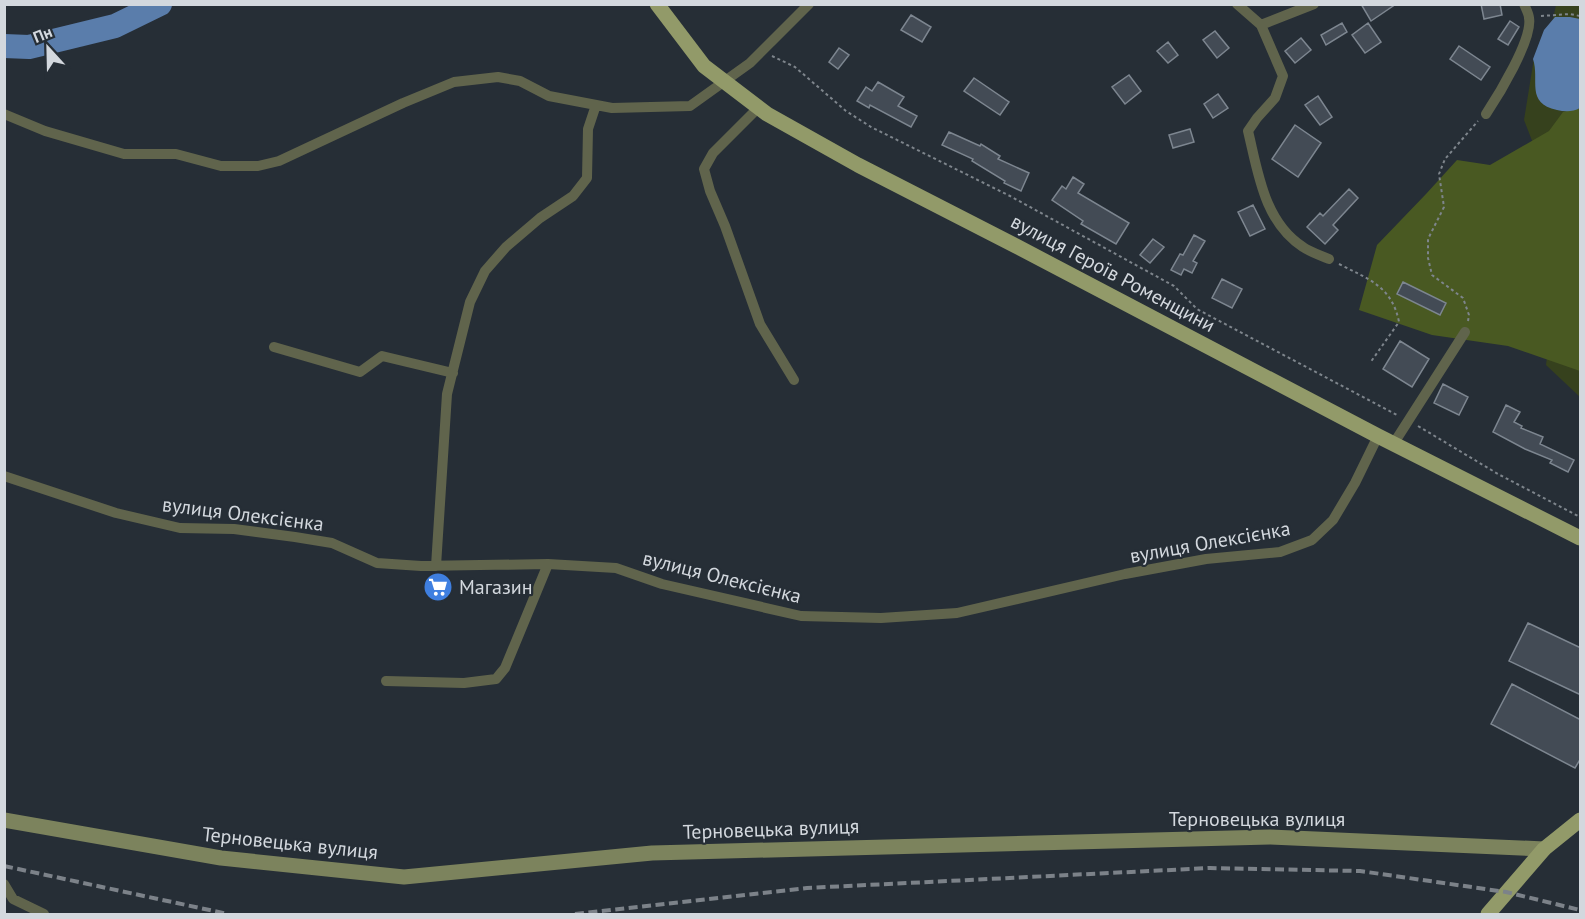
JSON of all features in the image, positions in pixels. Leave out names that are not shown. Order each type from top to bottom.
[{"type":"main road","name":"вулиця Героїв Роменщини","points":[[657,4],[705,66],[759,107],[858,165],[1378,436],[1581,537]]},
{"type":"main road","name":"Терновецька вулиця","points":[[4,820],[221,858],[404,877],[652,853],[1270,837],[1544,849]]},
{"type":"main road","points":[[1488,915],[1544,849],[1581,820]]},
{"type":"street","points":[[4,114],[45,131],[124,154],[176,154],[221,166],[258,166],[279,161],[403,103],[454,82],[498,77],[520,81],[549,96],[612,108],[690,106],[750,63],[809,4]]},
{"type":"street","points":[[1237,4],[1261,25],[1283,76],[1275,98],[1248,131],[1270,210],[1282,229],[1303,247],[1329,259]]},
{"type":"street","points":[[1261,25],[1314,4]]},
{"type":"street","points":[[1486,114],[1506,81],[1527,38],[1530,19],[1524,4]]},
{"type":"street","points":[[436,566],[447,394],[470,302],[485,271],[506,247],[540,218],[573,196],[587,178],[588,129],[596,105]]},
{"type":"street","points":[[759,107],[713,153],[704,168],[710,191],[760,324],[794,380]]},
{"type":"street","points":[[1394,443],[1466,332]]},
{"type":"street","points":[[274,347],[360,372],[382,356],[453,373]]},
{"type":"street","name":"вулиця Олексієнка","points":[[4,476],[116,513],[180,528],[234,529],[332,543],[377,563],[436,566],[548,564],[616,568],[662,584],[801,616],[881,618],[957,613],[1125,574],[1206,559],[1280,552],[1312,540],[1333,520],[1355,483],[1378,436]]},
{"type":"street","points":[[386,681],[464,683],[496,679],[505,668],[548,564]]},
{"type":"street","points":[[4,884],[9,901],[44,914]]},
{"type":"path","points":[[1530,19],[1548,15],[1581,16]]},
{"type":"path","points":[[762,51],[795,67],[846,111],[871,127],[1019,202],[1174,286],[1197,309],[1409,421],[1498,474],[1581,517]]},
{"type":"path","points":[[1466,332],[1469,315],[1463,298],[1432,275],[1428,258],[1428,239],[1444,207],[1439,174],[1445,159],[1486,114]]},
{"type":"path","points":[[1329,259],[1368,279],[1385,291],[1396,308],[1399,322],[1370,363]]},
{"type":"green space","points":[[1556,5],[1580,5],[1580,397],[1546,365],[1552,315],[1538,156],[1524,120],[1534,58],[1553,19]]},
{"type":"green space","points":[[1580,108],[1580,371],[1508,346],[1432,335],[1359,310],[1377,245],[1457,160],[1490,165],[1549,131],[1563,112]]},
{"type":"water","points":[[1555,17],[1580,19],[1580,108],[1572,111],[1560,111],[1547,107],[1537,96],[1533,59],[1544,30]]},
{"type":"building","points":[[1361,4],[1396,4],[1371,21]]},
{"type":"building","points":[[1481,4],[1500,4],[1502,15],[1484,19]]},
{"type":"building","points":[[911,15],[931,27],[922,42],[901,30]]},
{"type":"building","points":[[1510,21],[1519,27],[1508,45],[1498,39]]},
{"type":"building","points":[[1342,23],[1347,32],[1326,45],[1321,35]]},
{"type":"building","points":[[1368,23],[1381,42],[1365,53],[1352,35]]},
{"type":"building","points":[[1215,31],[1229,48],[1217,58],[1203,40]]},
{"type":"building","points":[[1301,38],[1311,50],[1295,63],[1285,51]]},
{"type":"building","points":[[1168,42],[1178,55],[1168,63],[1157,51]]},
{"type":"building","points":[[1459,46],[1490,67],[1481,80],[1450,59]]},
{"type":"building","points":[[839,48],[849,55],[838,69],[829,62]]},
{"type":"building","points":[[1129,75],[1141,91],[1125,104],[1112,87]]},
{"type":"building","points":[[974,78],[1009,102],[1000,115],[964,91]]},
{"type":"building","points":[[878,82],[904,97],[898,106],[917,116],[911,127],[870,105],[869,108],[857,101],[866,87],[872,91]]},
{"type":"building","points":[[1218,94],[1228,108],[1213,118],[1204,104]]},
{"type":"building","points":[[1318,96],[1332,117],[1320,125],[1305,105]]},
{"type":"building","points":[[1295,125],[1321,143],[1298,177],[1272,159]]},
{"type":"building","points":[[1190,129],[1194,142],[1173,148],[1169,135]]},
{"type":"building","points":[[949,132],[980,146],[981,144],[1000,156],[998,159],[1029,173],[1021,191],[1004,183],[1005,181],[972,161],[973,159],[942,145]]},
{"type":"building","points":[[1073,177],[1084,184],[1078,193],[1129,223],[1116,244],[1081,224],[1083,221],[1052,200],[1062,186],[1066,189]]},
{"type":"building","points":[[1349,189],[1358,198],[1333,225],[1338,230],[1325,244],[1307,227],[1320,213],[1323,216]]},
{"type":"building","points":[[1253,205],[1265,229],[1250,236],[1238,212]]},
{"type":"building","points":[[1194,235],[1205,241],[1193,261],[1197,263],[1192,273],[1184,269],[1181,275],[1171,270]]},
{"type":"building","points":[[1153,239],[1164,247],[1150,263],[1140,255]]},
{"type":"building","points":[[1222,279],[1242,289],[1232,308],[1212,298]]},
{"type":"building","points":[[1403,282],[1446,303],[1440,315],[1397,294]]},
{"type":"building","points":[[1400,341],[1429,359],[1412,387],[1383,369]]},
{"type":"building","points":[[1443,384],[1468,397],[1459,415],[1434,403]]},
{"type":"building","points":[[1506,405],[1520,412],[1514,422],[1522,426],[1521,428],[1543,437],[1540,444],[1574,460],[1568,472],[1550,463],[1552,460],[1493,432]]},
{"type":"building","points":[[1528,623],[1581,648],[1581,695],[1509,661]]},
{"type":"building","points":[[1512,684],[1581,720],[1581,758],[1575,768],[1491,724]]},
{"type":"waterway","points":[[4,46],[29,47],[115,26],[160,4]]},
{"type":"railway","points":[[4,866],[228,914]]},
{"type":"railway","points":[[575,914],[807,888],[1210,868],[1360,871],[1506,892],[1580,910]]},
{"type":"place","name":"Магазин","points":[[438,587]]}]
